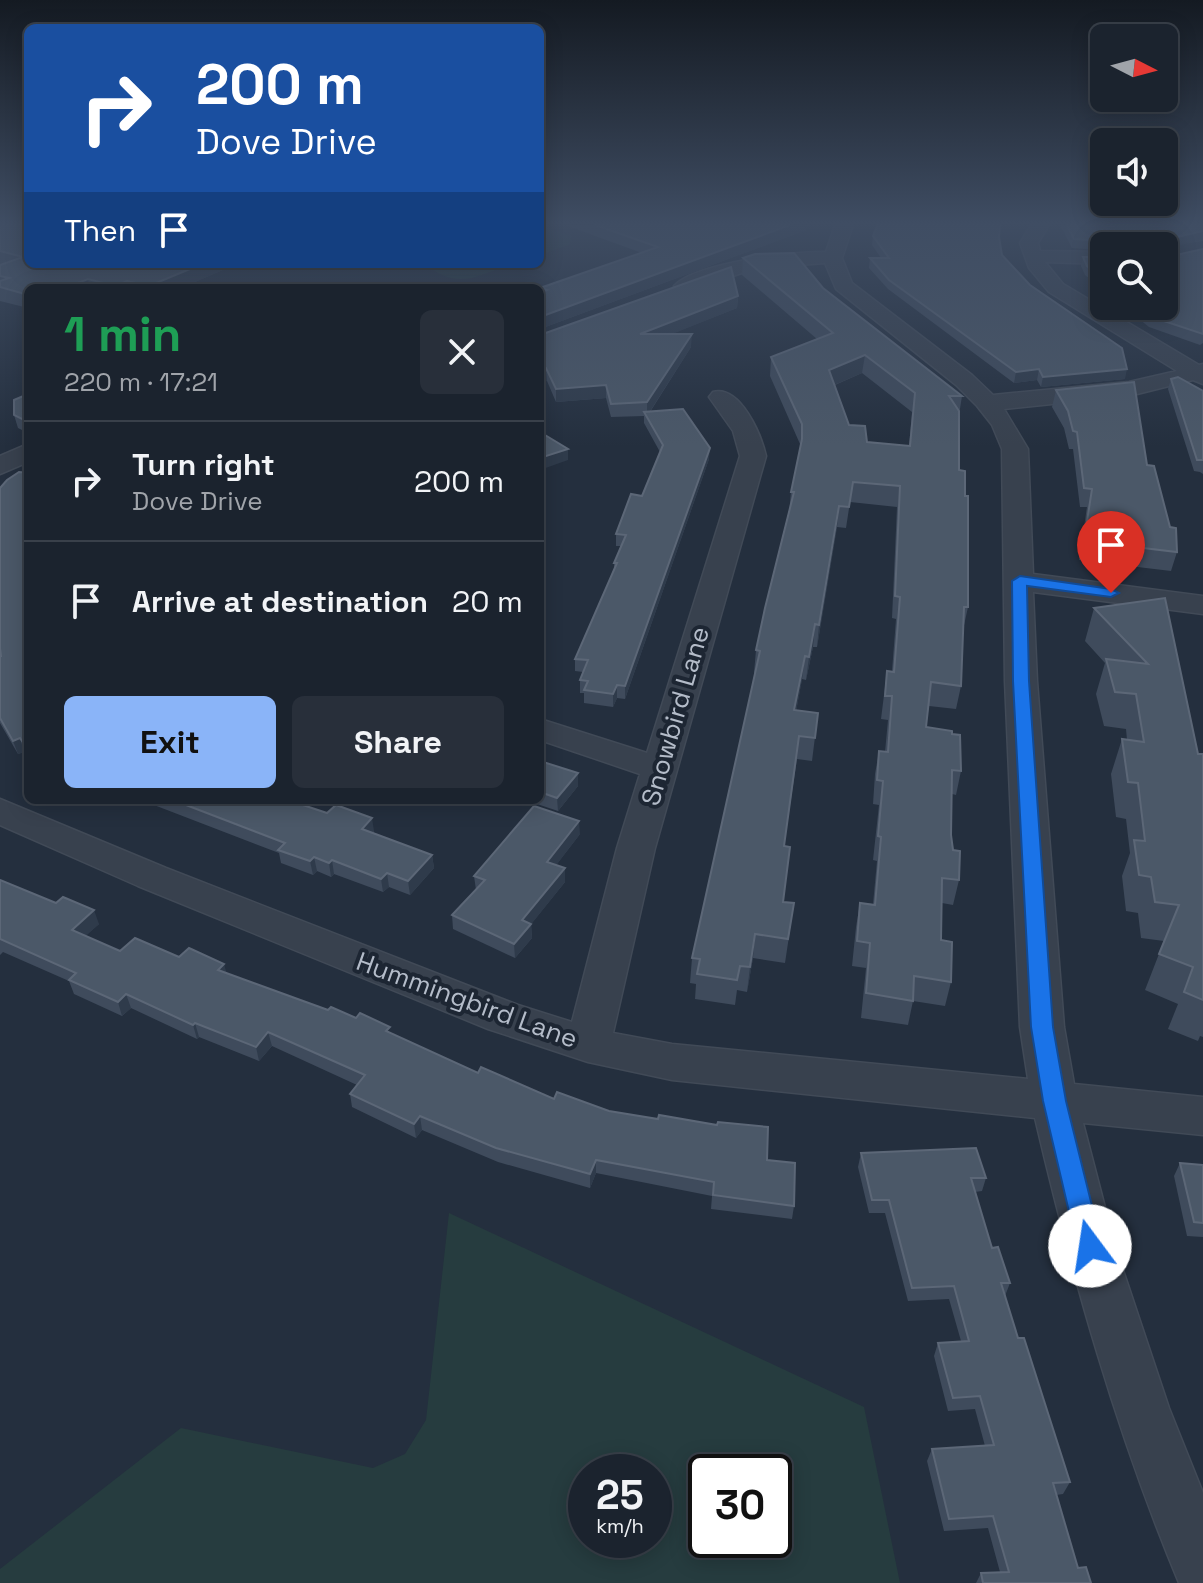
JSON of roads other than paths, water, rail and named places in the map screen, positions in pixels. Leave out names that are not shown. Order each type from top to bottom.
[{"type":"street","points":[[857,299],[988,403],[1009,431],[1015,449],[1021,681],[1042,1027],[1054,1101],[1090,1246],[1141,1408],[1203,1568]]},
{"type":"street","points":[[1074,299],[1201,374]]},
{"type":"street","points":[[988,403],[1129,389],[1201,374]]},
{"type":"street","name":"Snowbird Lane","points":[[588,1045],[636,848],[722,549],[753,456],[751,440],[744,425],[721,397]]},
{"type":"street","points":[[0,466],[24,454]]},
{"type":"street","points":[[1020,581],[1203,605]]},
{"type":"street","points":[[544,730],[660,769]]},
{"type":"street","name":"Hummingbird Lane","points":[[0,811],[152,877],[444,994],[588,1045],[672,1062],[1203,1116]]}]
